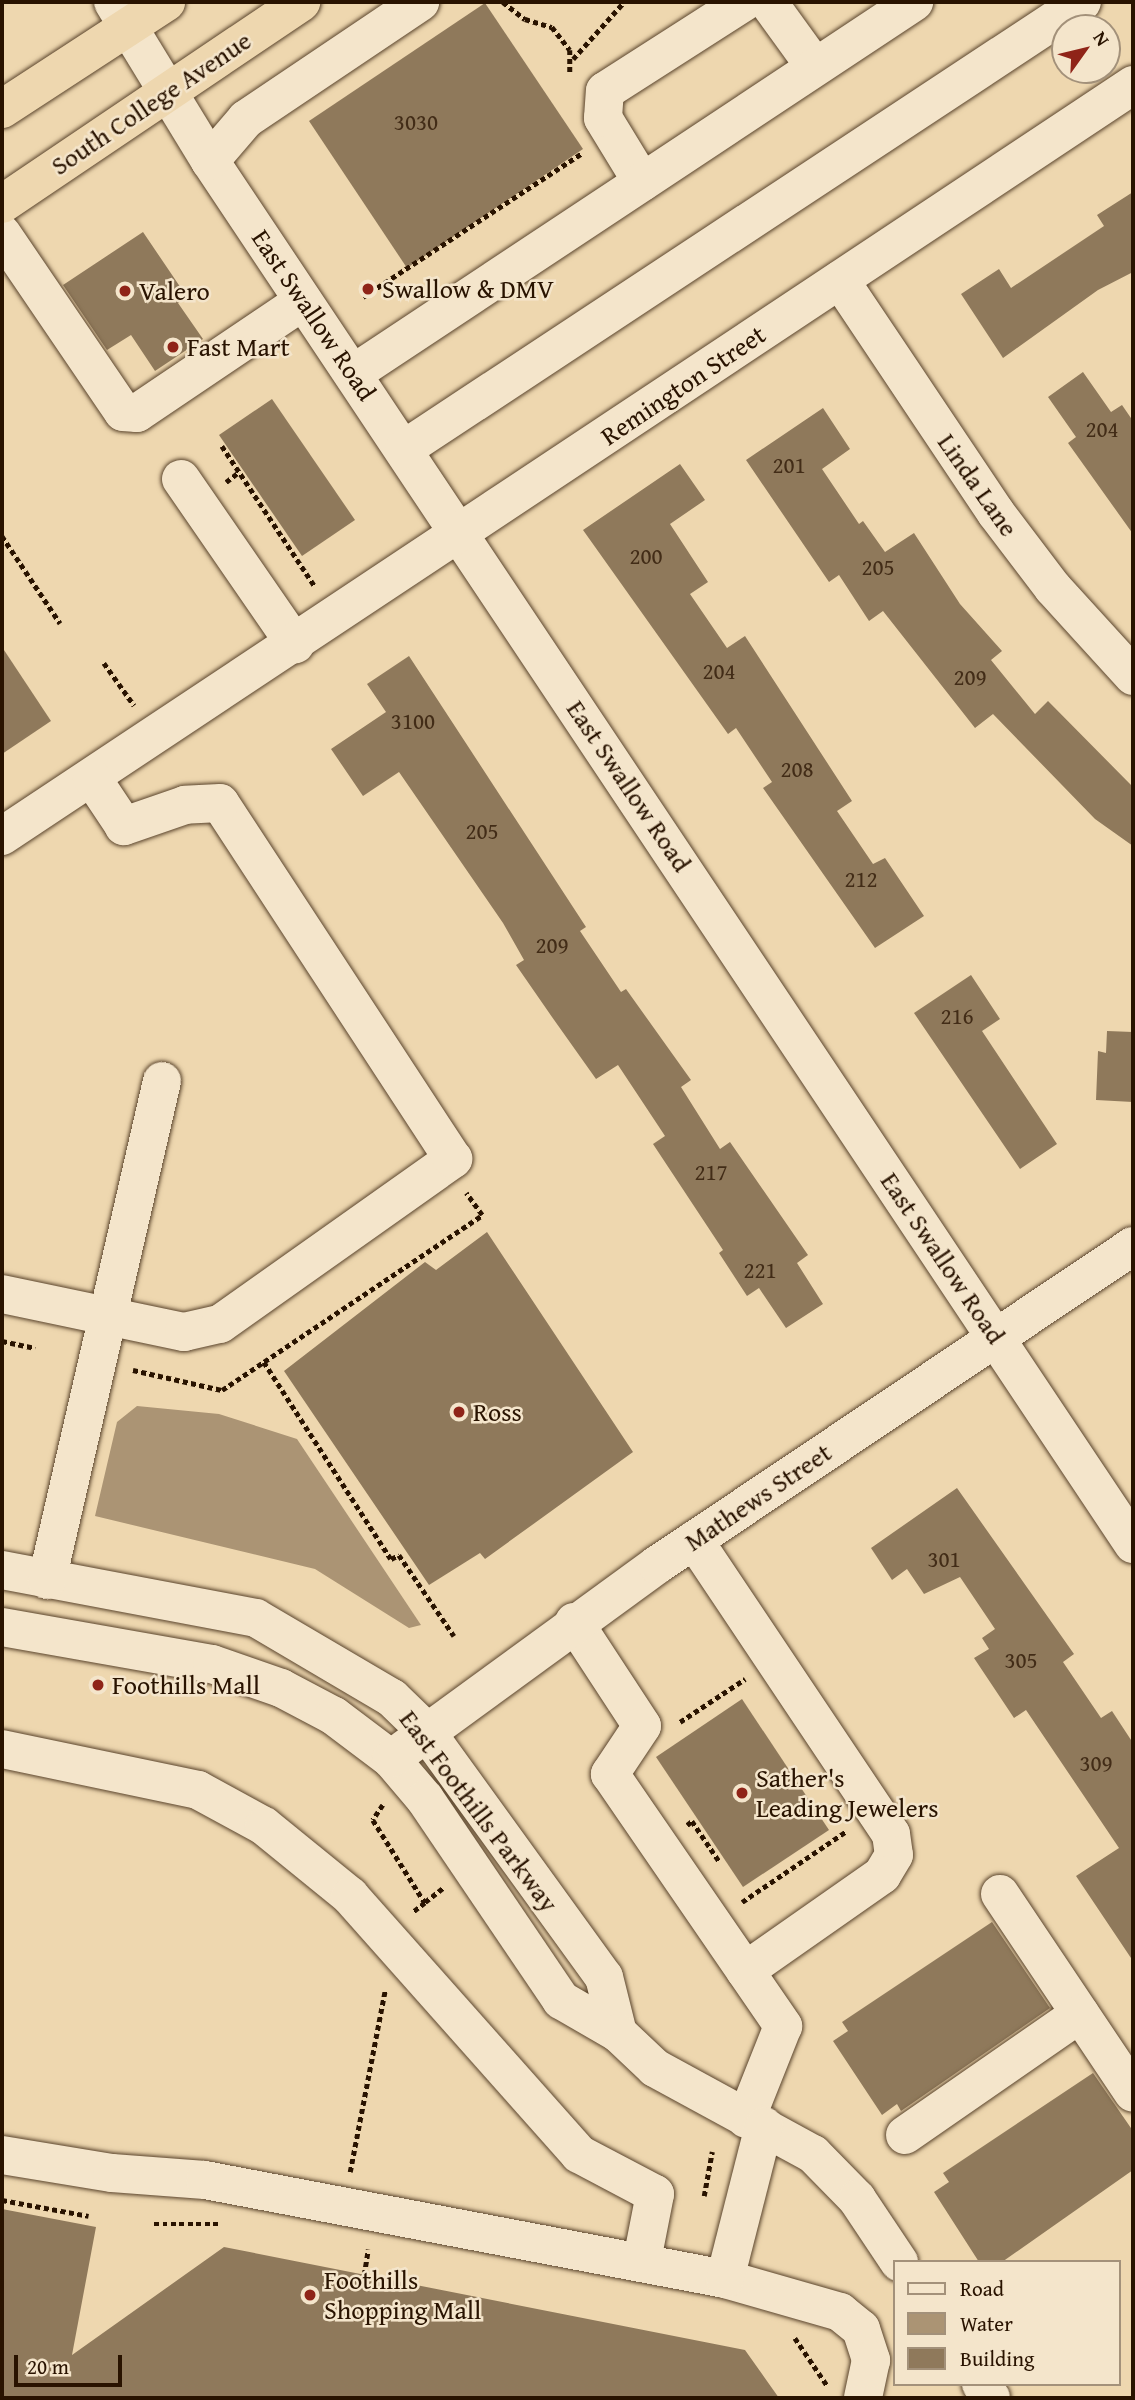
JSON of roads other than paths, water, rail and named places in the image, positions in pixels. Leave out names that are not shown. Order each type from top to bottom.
[{"type":"highway","points":[[2,109],[121,14],[166,2]]},
{"type":"highway","name":"South College Avenue","points":[[2,204],[301,2]]},
{"type":"street","points":[[210,161],[246,119],[420,2]]},
{"type":"street","points":[[642,182],[603,118],[605,91],[744,2]]},
{"type":"street","points":[[768,2],[815,67]]},
{"type":"street","points":[[354,373],[914,2]]},
{"type":"street","points":[[404,449],[1082,2]]},
{"type":"street","name":"East Swallow Road","points":[[121,14],[210,161],[461,533],[1133,1544]]},
{"type":"street","name":"Remington Street","points":[[2,836],[233,687],[1133,85]]},
{"type":"street","points":[[2,234],[123,412],[137,413],[303,300]]},
{"type":"street","name":"Linda Lane","points":[[840,280],[996,513],[1053,588],[1133,676]]},
{"type":"street","points":[[181,479],[295,644]]},
{"type":"street","points":[[2,1294],[103,1319],[184,1332],[220,1324],[453,1159],[220,803],[185,805],[124,825],[92,778]]},
{"type":"street","points":[[47,1580],[103,1319],[162,1081]]},
{"type":"street","name":"Mathews Street","points":[[390,1759],[425,1730],[574,1622],[995,1336],[1133,1246]]},
{"type":"street","points":[[694,1540],[891,1834],[894,1856],[882,1875],[745,1971]]},
{"type":"street","name":"East Foothills Parkway","points":[[2,1570],[256,1618],[392,1698],[425,1730],[604,1978],[618,2033]]},
{"type":"street","points":[[574,1622],[642,1726],[610,1774],[783,2026],[755,2122],[725,2279]]},
{"type":"street","name":"East Foothills Parkway","points":[[2,1627],[212,1664],[281,1688],[334,1716],[390,1759],[425,1799],[561,2000],[618,2033],[655,2068],[813,2154],[834,2173],[898,2260]]},
{"type":"street","points":[[2,1749],[198,1790],[275,1835],[350,1896],[579,2154],[655,2194],[642,2260]]},
{"type":"street","points":[[1000,1894],[1133,2093]]},
{"type":"street","points":[[905,2135],[1080,2014]]},
{"type":"street","points":[[2,2155],[112,2173],[205,2180],[642,2260],[725,2279],[840,2312],[861,2329],[871,2361],[863,2398]]},
{"type":"water","points":[[137,1406],[219,1414],[297,1439],[421,1625],[409,1628],[315,1569],[95,1516],[117,1422]]},
{"type":"place","name":"Swallow & DMV","points":[[368,289]]},
{"type":"place","name":"Valero","points":[[125,291]]},
{"type":"place","name":"Fast Mart","points":[[173,347]]},
{"type":"place","name":"Ross","points":[[459,1412]]},
{"type":"place","name":"Foothills Mall","points":[[98,1685]]},
{"type":"place","name":"Sather's Leading Jewelers","points":[[742,1793]]},
{"type":"place","name":"Foothills Shopping Mall","points":[[310,2295]]}]
